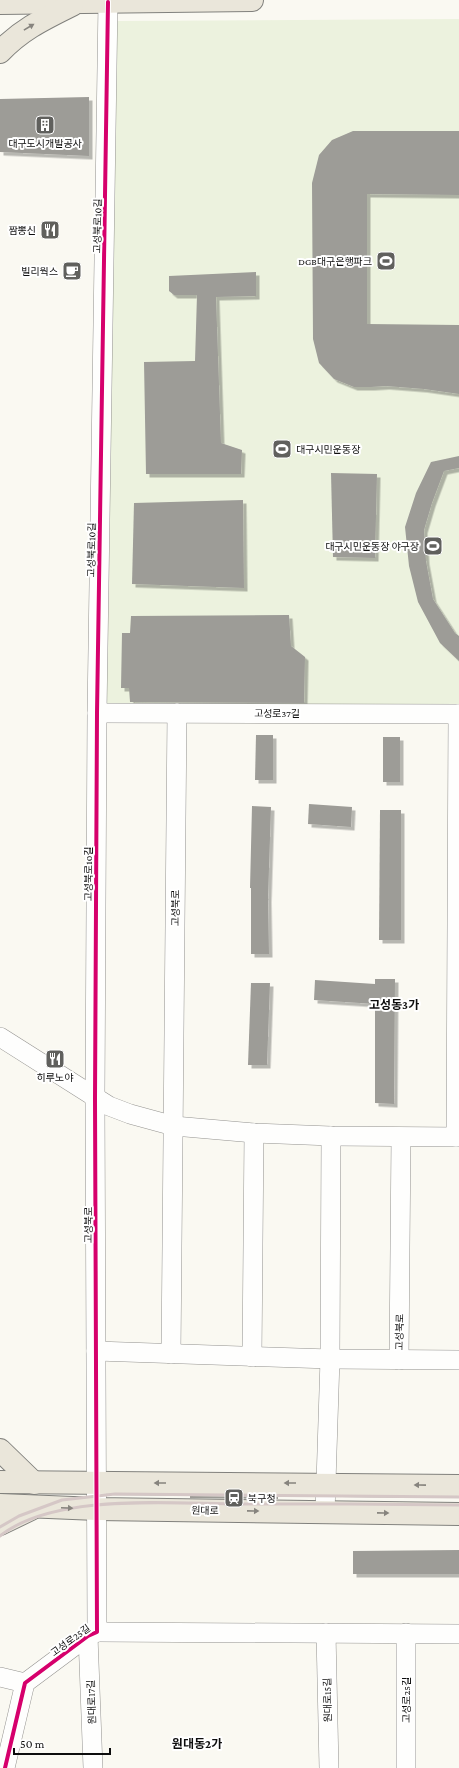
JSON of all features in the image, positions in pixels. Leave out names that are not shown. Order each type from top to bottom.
[{"type":"main road","points":[[0,3],[252,0]]},
{"type":"main road","points":[[0,52],[14,38],[25,30],[73,1]]},
{"type":"main road","points":[[0,1450],[34,1483]]},
{"type":"main road","points":[[0,1482],[96,1484],[326,1483],[459,1486]]},
{"type":"main road","name":"원대로","points":[[0,1505],[97,1509],[459,1514]]},
{"type":"main road","points":[[0,1524],[11,1517],[38,1506]]},
{"type":"street","name":"고성북로10길","points":[[95,1099],[97,713],[108,2]]},
{"type":"street","name":"고성로37길","points":[[97,713],[458,714],[458,995]]},
{"type":"street","name":"고성북로","points":[[170,1354],[174,1126],[177,713]]},
{"type":"street","points":[[0,1037],[95,1099],[130,1114],[174,1126],[254,1133],[331,1136],[458,1137],[458,995]]},
{"type":"street","name":"고성북로","points":[[95,1099],[96,1351],[330,1359],[459,1360]]},
{"type":"street","points":[[252,1356],[254,1133]]},
{"type":"street","points":[[325,1512],[330,1359],[331,1136]]},
{"type":"street","name":"고성북로","points":[[399,1360],[401,1137]]},
{"type":"street","name":"고성로25길","points":[[93,1634],[97,1509],[96,1351]]},
{"type":"street","name":"원대로15길","points":[[326,1633],[329,1768]]},
{"type":"street","name":"고성로25길","points":[[406,1633],[406,1768]]},
{"type":"street","name":"고성로25길","points":[[25,1683],[93,1634],[459,1634]]},
{"type":"street","name":"원대로17길","points":[[93,1634],[93,1768]]},
{"type":"street","points":[[0,1677],[25,1683],[5,1768]]},
{"type":"green space","name":"대구시민운동장","points":[[459,19],[459,705],[107,705],[106,309],[117,21]]},
{"type":"building","name":"대구도시개발공사","points":[[89,97],[89,156],[0,152],[0,99]]},
{"type":"building","name":"DGB대구은행파크","points":[[353,131],[459,131],[459,195],[367,194],[367,324],[459,325],[459,394],[386,386],[354,387],[334,379],[319,363],[313,339],[312,183],[319,155],[332,140]]},
{"type":"building","points":[[256,272],[256,296],[216,297],[221,443],[242,450],[241,474],[146,474],[144,362],[195,361],[197,295],[174,295],[169,291],[169,276]]},
{"type":"building","points":[[459,456],[459,468],[444,471],[424,530],[426,561],[433,599],[455,633],[459,636],[459,661],[440,643],[418,602],[409,566],[405,527],[416,493],[431,462]]},
{"type":"building","points":[[331,473],[377,474],[375,558],[333,557]]},
{"type":"building","points":[[243,500],[244,588],[132,584],[134,503]]},
{"type":"building","points":[[289,615],[291,646],[305,657],[304,703],[130,702],[129,688],[121,688],[122,633],[130,633],[131,616]]},
{"type":"building","points":[[256,735],[273,735],[273,780],[255,780]]},
{"type":"building","points":[[383,737],[400,737],[400,782],[383,782]]},
{"type":"building","points":[[309,804],[352,807],[351,827],[308,824]]},
{"type":"building","points":[[252,806],[271,807],[268,899],[269,954],[251,954],[250,888]]},
{"type":"building","points":[[380,810],[401,810],[401,940],[379,940]]},
{"type":"building","points":[[375,979],[395,979],[394,1104],[375,1103],[375,1004],[314,1000],[315,980],[375,984]]},
{"type":"building","points":[[251,983],[270,983],[267,1065],[248,1065]]},
{"type":"building","points":[[190,1496],[278,1497],[278,1499],[190,1498]]},
{"type":"building","points":[[459,1550],[459,1574],[353,1574],[353,1551]]},
{"type":"railway","points":[[0,1527],[19,1516],[62,1500],[115,1494],[459,1497]]},
{"type":"railway","points":[[0,1536],[23,1522],[51,1512],[116,1504],[459,1505]]},
{"type":"cycle path","points":[[5,1768],[25,1683],[88,1636],[97,1632],[95,1099],[97,713],[108,2]]},
{"type":"place","name":"대구도시개발공사","points":[[45,125]]},
{"type":"place","name":"짬뽕신","points":[[50,230]]},
{"type":"place","name":"DGB대구은행파크","points":[[386,261]]},
{"type":"place","name":"빌리웍스","points":[[72,271]]},
{"type":"place","name":"대구시민운동장","points":[[282,449]]},
{"type":"place","name":"대구시민운동장 야구장","points":[[433,546]]},
{"type":"place","name":"히루노야","points":[[55,1059]]},
{"type":"place","name":"북구청","points":[[234,1498]]},
{"type":"district","name":"고성동3가","points":[[394,1005]]},
{"type":"district","name":"원대동2가","points":[[197,1744]]}]
